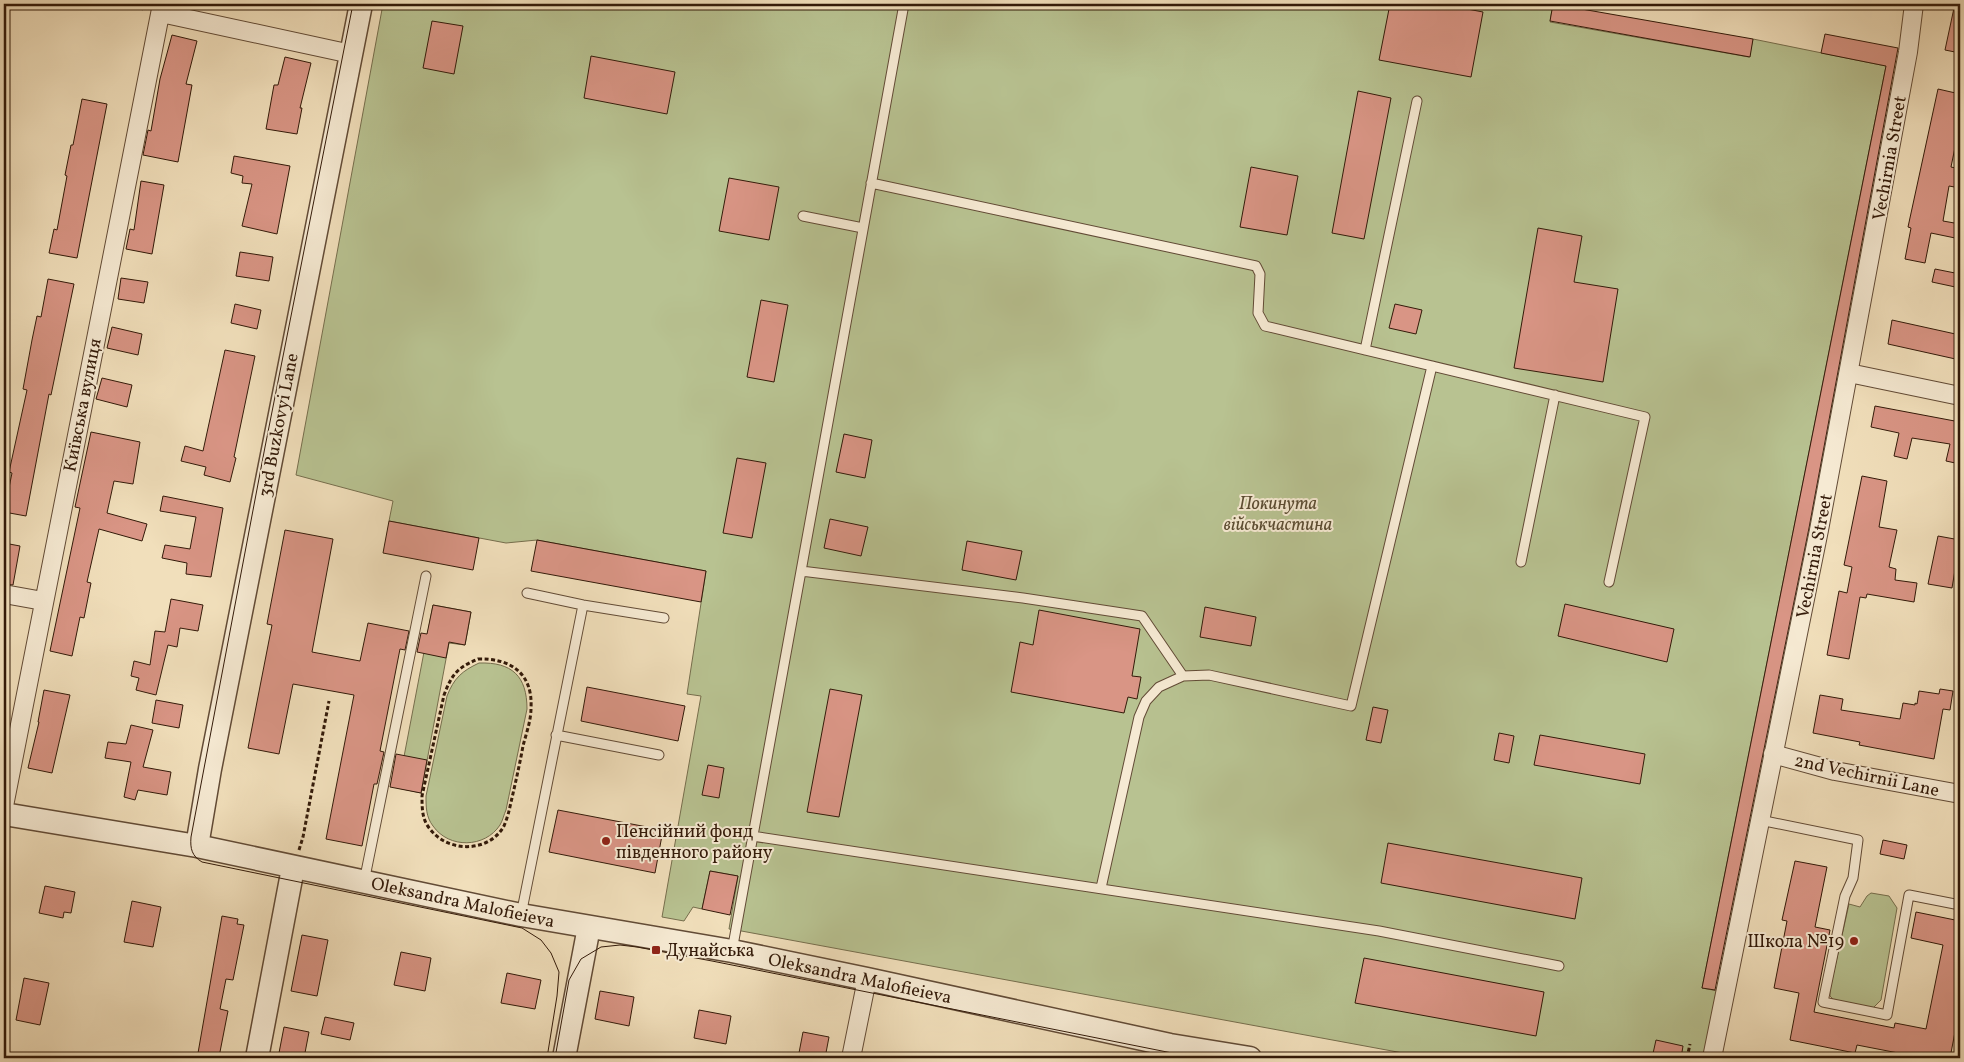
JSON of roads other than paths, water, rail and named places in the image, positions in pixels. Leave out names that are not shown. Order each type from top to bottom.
[{"type":"street","name":"3rd Buzkovyi Lane","points":[[197,846],[214,749],[361,4]]},
{"type":"street","name":"Vechirnia Street","points":[[1712,1058],[1818,539],[1908,52],[1914,4]]},
{"type":"street","points":[[162,8],[351,54]]},
{"type":"street","name":"Київська вулиця","points":[[4,806],[162,8]]},
{"type":"street","points":[[1849,373],[1960,396]]},
{"type":"street","points":[[4,594],[43,602]]},
{"type":"street","name":"2nd Vechirnii Lane","points":[[1773,754],[1835,771],[1960,794]]},
{"type":"street","points":[[4,814],[197,846]]},
{"type":"street","name":"Oleksandra Malofieieva","points":[[197,846],[293,868],[521,915],[732,951],[866,979],[1169,1052],[1250,1058]]},
{"type":"street","points":[[257,1058],[293,868]]},
{"type":"street","points":[[564,1058],[589,927]]},
{"type":"street","points":[[851,1058],[866,979]]},
{"type":"lane","points":[[732,951],[904,4]]},
{"type":"lane","points":[[1365,350],[1417,101]]},
{"type":"lane","points":[[871,183],[1256,266],[1260,274],[1258,313],[1265,326],[1645,417],[1609,582]]},
{"type":"lane","points":[[803,216],[863,228]]},
{"type":"lane","points":[[1101,888],[1139,717],[1146,701],[1159,686],[1182,676],[1209,675],[1352,706],[1432,366]]},
{"type":"lane","points":[[1521,562],[1555,395]]},
{"type":"lane","points":[[801,571],[1023,598],[1142,616],[1182,676]]},
{"type":"lane","points":[[364,882],[426,576]]},
{"type":"lane","points":[[527,593],[582,605],[664,618]]},
{"type":"lane","points":[[521,915],[582,605]]},
{"type":"lane","points":[[556,735],[659,755]]},
{"type":"lane","points":[[1760,820],[1858,840],[1853,878],[1845,896],[1822,1002],[1887,1015],[1910,895],[1960,905]]},
{"type":"lane","points":[[752,836],[1379,931],[1559,966]]},
{"type":"tram line","points":[[353,4],[265,447],[191,837],[191,849],[194,855],[202,862],[522,928],[541,940],[551,953],[559,972],[547,1058]]},
{"type":"tram line","points":[[555,1058],[569,980],[581,959],[601,947],[620,945],[712,961],[1197,1058]]},
{"type":"place","name":"Пенсійний фонд південного району","points":[[606,841]]},
{"type":"place","name":"Школа №19","points":[[1854,941]]},
{"type":"place","name":"Дунайська","points":[[656,950]]},
{"type":"park label","name":"Покинута військчастина","points":[[1278,513]]}]
